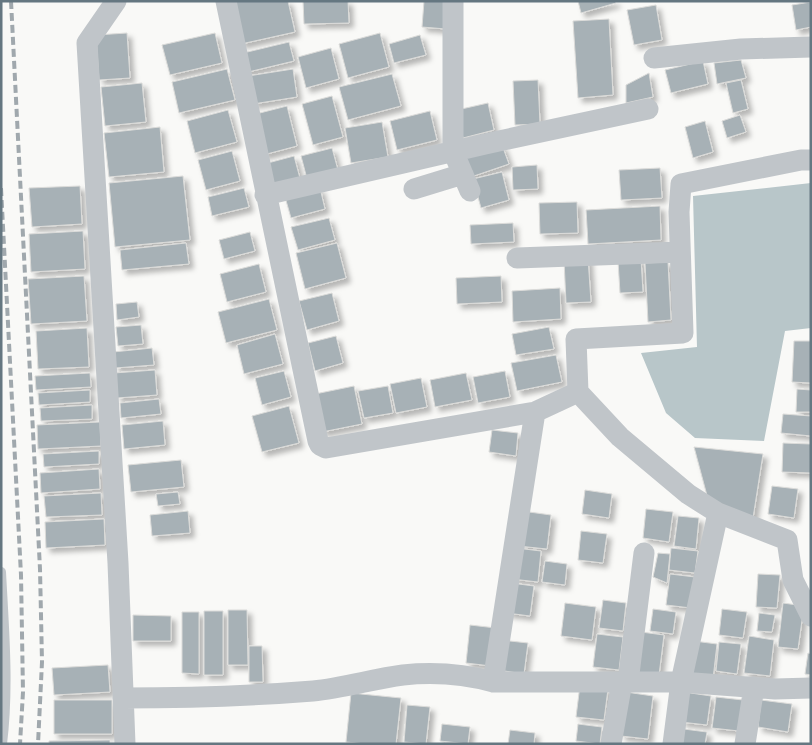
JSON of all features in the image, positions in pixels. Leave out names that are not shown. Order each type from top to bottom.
[{"type":"street","points":[[116,1],[87,43],[115,514],[125,744]]},
{"type":"street","points":[[226,1],[265,195],[318,441],[323,447],[535,412],[578,392]]},
{"type":"street","points":[[414,189],[466,182],[453,151],[453,1]]},
{"type":"street","points":[[654,58],[741,49],[811,47]]},
{"type":"street","points":[[265,195],[453,151],[648,110]]},
{"type":"street","points":[[811,160],[800,160],[681,184],[679,212],[683,333],[576,340],[578,392],[620,437],[688,494],[718,513],[787,540],[792,580],[811,616]]},
{"type":"street","points":[[516,258],[680,252]]},
{"type":"street","points":[[493,682],[535,412]]},
{"type":"street","points":[[673,744],[681,682],[718,513]]},
{"type":"street","points":[[611,744],[625,682],[644,553]]},
{"type":"street","points":[[123,698],[217,697],[315,690],[404,675],[438,674],[477,678],[493,682],[681,682],[775,689],[811,688]]},
{"type":"street","points":[[745,744],[754,688]]},
{"type":"lane","points":[[1,572],[5,677],[2,744]]},
{"type":"shaded area","points":[[811,183],[811,328],[785,331],[764,441],[695,438],[666,413],[641,353],[697,347],[693,196]]},
{"type":"building","points":[[231,1],[288,1],[295,32],[241,44]]},
{"type":"building","points":[[303,1],[348,1],[349,23],[304,24]]},
{"type":"building","points":[[424,1],[448,1],[446,29],[422,27]]},
{"type":"building","points":[[578,1],[615,1],[616,3],[581,13]]},
{"type":"building","points":[[811,2],[811,27],[796,30],[792,5]]},
{"type":"building","points":[[656,5],[662,40],[634,45],[627,10]]},
{"type":"building","points":[[609,19],[613,95],[578,98],[573,21]]},
{"type":"building","points":[[127,33],[130,78],[99,80],[96,35]]},
{"type":"building","points":[[215,33],[222,63],[170,75],[162,45]]},
{"type":"building","points":[[380,33],[389,67],[348,78],[339,44]]},
{"type":"building","points":[[420,35],[426,55],[394,63],[389,44]]},
{"type":"building","points":[[289,42],[294,61],[244,73],[239,54]]},
{"type":"building","points":[[331,48],[339,79],[306,88],[298,57]]},
{"type":"building","points":[[741,60],[746,78],[717,84],[714,63]]},
{"type":"building","points":[[703,61],[708,84],[671,93],[665,70]]},
{"type":"building","points":[[227,69],[235,100],[179,113],[172,82]]},
{"type":"building","points":[[293,69],[297,97],[253,104],[248,76]]},
{"type":"building","points":[[649,73],[653,97],[626,103],[626,85]]},
{"type":"building","points":[[392,74],[401,106],[348,120],[339,87]]},
{"type":"building","points":[[538,80],[540,124],[515,125],[513,81]]},
{"type":"building","points":[[741,80],[748,109],[733,113],[726,83]]},
{"type":"building","points":[[142,83],[146,122],[105,126],[101,87]]},
{"type":"building","points":[[332,96],[343,137],[313,145],[302,104]]},
{"type":"building","points":[[488,103],[494,130],[463,138],[457,110]]},
{"type":"building","points":[[287,106],[297,146],[263,155],[252,115]]},
{"type":"building","points":[[228,110],[237,142],[195,153],[187,121]]},
{"type":"building","points":[[430,111],[437,140],[397,150],[390,121]]},
{"type":"building","points":[[740,115],[746,132],[727,138],[722,121]]},
{"type":"building","points":[[705,121],[713,152],[693,158],[685,127]]},
{"type":"building","points":[[382,122],[388,157],[351,163],[345,128]]},
{"type":"building","points":[[160,127],[164,172],[109,177],[104,133]]},
{"type":"building","points":[[502,145],[509,164],[468,178],[461,159]]},
{"type":"building","points":[[332,148],[338,170],[307,179],[301,156]]},
{"type":"building","points":[[232,151],[240,181],[206,190],[198,160]]},
{"type":"building","points":[[294,156],[301,182],[271,189],[264,164]]},
{"type":"building","points":[[537,165],[538,189],[513,190],[512,167]]},
{"type":"building","points":[[660,168],[662,198],[621,200],[619,170]]},
{"type":"building","points":[[502,172],[509,200],[481,208],[473,179]]},
{"type":"building","points":[[183,176],[190,240],[115,247],[109,183]]},
{"type":"building","points":[[80,186],[82,224],[32,227],[29,188]]},
{"type":"building","points":[[244,188],[249,207],[212,216],[208,197]]},
{"type":"building","points":[[320,188],[325,209],[291,218],[285,197]]},
{"type":"building","points":[[577,202],[578,233],[540,234],[539,203]]},
{"type":"building","points":[[660,206],[661,240],[588,244],[586,210]]},
{"type":"building","points":[[329,218],[335,240],[298,250],[291,227]]},
{"type":"building","points":[[513,223],[514,242],[471,244],[470,225]]},
{"type":"building","points":[[83,231],[85,269],[31,272],[29,234]]},
{"type":"building","points":[[250,232],[255,251],[224,259],[219,240]]},
{"type":"building","points":[[186,243],[189,264],[122,270],[120,250]]},
{"type":"building","points":[[337,243],[346,278],[305,289],[296,253]]},
{"type":"building","points":[[588,258],[591,302],[566,303],[564,260]]},
{"type":"building","points":[[641,259],[643,292],[620,293],[618,261]]},
{"type":"building","points":[[668,262],[671,320],[648,322],[645,263]]},
{"type":"building","points":[[259,264],[266,292],[227,302],[220,274]]},
{"type":"building","points":[[84,276],[87,321],[31,324],[28,279]]},
{"type":"building","points":[[501,276],[502,302],[457,304],[456,278]]},
{"type":"building","points":[[560,288],[561,319],[513,322],[512,291]]},
{"type":"building","points":[[332,293],[339,321],[307,330],[299,301]]},
{"type":"building","points":[[269,299],[277,330],[226,343],[218,312]]},
{"type":"building","points":[[137,302],[139,317],[117,320],[116,304]]},
{"type":"building","points":[[141,325],[143,344],[118,346],[116,327]]},
{"type":"building","points":[[549,327],[554,349],[516,355],[512,334]]},
{"type":"building","points":[[87,328],[89,367],[38,369],[36,331]]},
{"type":"building","points":[[275,334],[283,364],[244,374],[237,345]]},
{"type":"building","points":[[336,336],[343,363],[315,371],[308,343]]},
{"type":"building","points":[[794,341],[811,341],[811,383],[792,382]]},
{"type":"building","points":[[152,348],[154,365],[115,368],[113,352]]},
{"type":"building","points":[[556,355],[562,382],[517,391],[511,363]]},
{"type":"building","points":[[155,370],[157,395],[117,398],[114,373]]},
{"type":"building","points":[[284,371],[291,397],[262,405],[255,378]]},
{"type":"building","points":[[505,371],[510,397],[478,403],[473,377]]},
{"type":"building","points":[[90,373],[91,387],[36,390],[35,376]]},
{"type":"building","points":[[466,373],[472,400],[435,407],[430,380]]},
{"type":"building","points":[[421,378],[427,407],[396,413],[390,384]]},
{"type":"building","points":[[354,386],[362,424],[322,432],[315,394]]},
{"type":"building","points":[[388,386],[393,413],[364,418],[358,391]]},
{"type":"building","points":[[797,389],[811,390],[811,412],[796,412]]},
{"type":"building","points":[[90,390],[90,402],[39,405],[38,393]]},
{"type":"building","points":[[159,399],[161,414],[121,418],[120,403]]},
{"type":"building","points":[[92,405],[92,419],[41,421],[40,408]]},
{"type":"building","points":[[289,406],[299,443],[262,452],[252,416]]},
{"type":"building","points":[[783,414],[811,416],[811,436],[781,433]]},
{"type":"building","points":[[163,421],[165,445],[124,449],[122,425]]},
{"type":"building","points":[[100,422],[101,446],[38,449],[37,425]]},
{"type":"building","points":[[492,430],[518,433],[516,456],[489,452]]},
{"type":"building","points":[[783,443],[811,444],[811,473],[782,472]]},
{"type":"building","points":[[694,447],[763,454],[753,518],[709,503]]},
{"type":"building","points":[[99,451],[99,464],[44,467],[43,454]]},
{"type":"building","points":[[181,460],[184,487],[131,492],[128,465]]},
{"type":"building","points":[[99,469],[100,489],[41,493],[40,473]]},
{"type":"building","points":[[772,486],[798,489],[794,518],[768,514]]},
{"type":"building","points":[[585,490],[612,494],[609,518],[582,514]]},
{"type":"building","points":[[178,492],[180,504],[158,506],[156,494]]},
{"type":"building","points":[[101,493],[102,515],[46,517],[44,496]]},
{"type":"building","points":[[646,509],[673,512],[669,542],[643,538]]},
{"type":"building","points":[[188,511],[190,533],[152,536],[150,515]]},
{"type":"building","points":[[522,511],[551,515],[547,549],[518,546]]},
{"type":"building","points":[[678,516],[699,518],[696,549],[674,546]]},
{"type":"building","points":[[104,519],[105,545],[46,548],[45,522]]},
{"type":"building","points":[[581,531],[607,534],[603,563],[578,560]]},
{"type":"building","points":[[516,548],[541,551],[538,582],[512,579]]},
{"type":"building","points":[[671,548],[698,551],[695,573],[669,570]]},
{"type":"building","points":[[658,553],[670,554],[667,583],[653,577]]},
{"type":"building","points":[[545,561],[567,564],[565,585],[542,582]]},
{"type":"building","points":[[670,574],[695,577],[691,608],[666,605]]},
{"type":"building","points":[[758,574],[780,575],[777,608],[756,607]]},
{"type":"building","points":[[511,583],[534,586],[530,616],[507,613]]},
{"type":"building","points":[[603,600],[626,603],[623,631],[599,628]]},
{"type":"building","points":[[565,603],[596,607],[592,640],[561,636]]},
{"type":"building","points":[[783,603],[804,606],[798,649],[778,647]]},
{"type":"building","points":[[653,609],[676,612],[673,634],[650,631]]},
{"type":"building","points":[[722,609],[747,612],[743,638],[719,635]]},
{"type":"building","points":[[228,610],[247,610],[248,665],[228,665]]},
{"type":"building","points":[[204,611],[223,611],[223,675],[204,675]]},
{"type":"building","points":[[182,612],[199,612],[199,674],[182,673]]},
{"type":"building","points":[[759,613],[775,615],[772,632],[757,631]]},
{"type":"building","points":[[133,615],[171,616],[171,641],[133,641]]},
{"type":"building","points":[[470,625],[496,628],[491,666],[466,663]]},
{"type":"building","points":[[641,632],[664,635],[659,675],[636,672]]},
{"type":"building","points":[[597,634],[623,637],[619,670],[593,667]]},
{"type":"building","points":[[749,636],[774,640],[770,676],[744,673]]},
{"type":"building","points":[[501,640],[528,643],[524,674],[498,670]]},
{"type":"building","points":[[694,641],[717,644],[713,679],[689,676]]},
{"type":"building","points":[[719,642],[741,644],[737,674],[716,671]]},
{"type":"building","points":[[249,646],[262,646],[263,682],[249,682]]},
{"type":"building","points":[[808,653],[811,654],[811,675],[805,674]]},
{"type":"building","points":[[108,665],[110,692],[54,695],[52,668]]},
{"type":"building","points":[[580,685],[608,689],[604,720],[576,717]]},
{"type":"building","points":[[626,692],[653,696],[648,739],[621,736]]},
{"type":"building","points":[[684,692],[711,696],[707,725],[681,722]]},
{"type":"building","points":[[351,693],[401,698],[396,744],[346,742]]},
{"type":"building","points":[[716,697],[743,700],[739,731],[712,728]]},
{"type":"building","points":[[54,700],[112,700],[112,734],[54,734]]},
{"type":"building","points":[[761,700],[792,704],[788,732],[758,727]]},
{"type":"building","points":[[407,705],[430,707],[426,744],[404,742]]},
{"type":"building","points":[[442,724],[470,727],[468,744],[440,741]]},
{"type":"building","points":[[578,724],[602,727],[600,744],[576,741]]},
{"type":"building","points":[[684,729],[707,732],[705,744],[682,744]]},
{"type":"building","points":[[510,730],[535,733],[534,744],[508,744]]},
{"type":"building","points":[[110,740],[110,744],[49,744],[49,741]]},
{"type":"railway","points":[[11,1],[40,569],[42,662],[38,744]]},
{"type":"railway","points":[[1,188],[21,575],[23,692],[20,744]]}]
